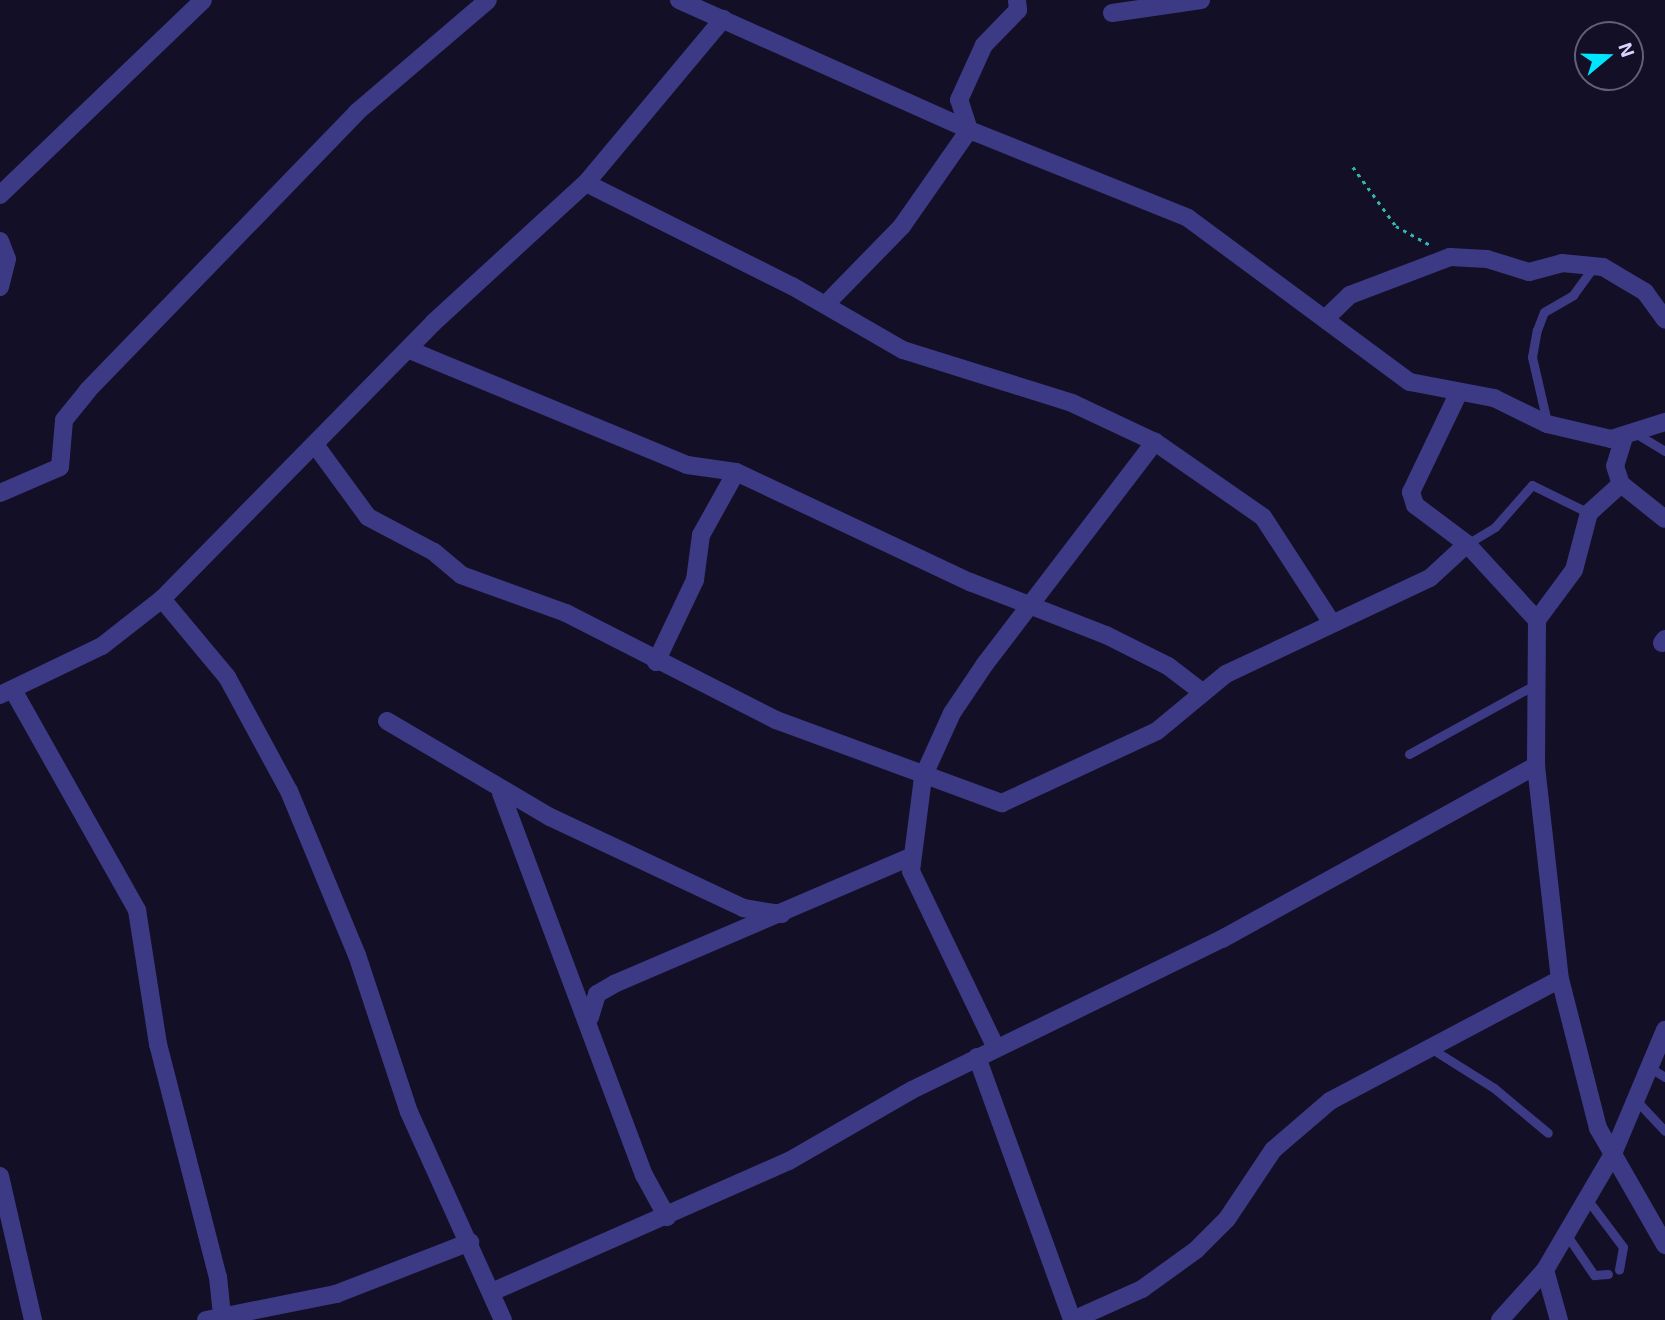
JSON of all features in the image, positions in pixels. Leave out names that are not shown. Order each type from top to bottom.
[{"type":"street","points":[[0,195],[203,0]]},
{"type":"street","points":[[0,493],[60,467],[64,420],[88,390],[357,112],[488,0]]},
{"type":"street","points":[[679,0],[716,10],[970,130],[1188,218],[1410,382],[1458,394],[1494,398],[1547,424],[1630,435],[1665,422]]},
{"type":"street","points":[[970,130],[958,100],[984,45],[1018,10],[1017,0]]},
{"type":"street","points":[[1112,13],[1200,0]]},
{"type":"street","points":[[470,1242],[335,1294],[214,1318],[218,1277],[158,1044],[137,910],[7,692],[103,646],[162,598],[412,351],[433,323],[586,183],[716,10]]},
{"type":"street","points":[[826,304],[902,226],[970,130]]},
{"type":"street","points":[[586,183],[826,304],[903,350],[1072,403],[1155,442],[1263,517],[1330,620]]},
{"type":"street","points":[[0,241],[7,258],[0,287]]},
{"type":"street","points":[[1325,320],[1362,289],[1450,257],[1487,259],[1529,272],[1552,264],[1594,265],[1645,292],[1665,320]]},
{"type":"street","points":[[412,351],[687,465],[736,472],[1028,605],[1118,641],[1202,692]]},
{"type":"street","points":[[1458,394],[1411,492],[1415,505],[1467,544],[1537,620]]},
{"type":"street","points":[[1630,435],[1615,466],[1621,484],[1665,519]]},
{"type":"street","points":[[996,1048],[919,896],[911,858],[923,777],[952,713],[1028,605],[1123,492],[1155,442]]},
{"type":"street","points":[[316,446],[368,517],[434,552],[461,575],[545,603],[656,662],[776,720],[853,743],[923,777],[982,800],[1020,797],[1157,731],[1202,692],[1330,620],[1430,578],[1467,544]]},
{"type":"street","points":[[656,662],[695,580],[701,535],[736,472]]},
{"type":"street","points":[[1621,484],[1589,513],[1574,570],[1537,620],[1539,682],[1536,766],[1560,979],[1588,1101],[1612,1156],[1665,1245]]},
{"type":"street","points":[[162,598],[227,677],[289,791],[357,955],[409,1112],[494,1291],[503,1320]]},
{"type":"street","points":[[387,721],[501,793],[743,908],[782,914]]},
{"type":"street","points":[[494,1291],[789,1161],[977,1057],[1222,939],[1536,766]]},
{"type":"street","points":[[501,793],[590,1017],[644,1175],[667,1217]]},
{"type":"street","points":[[590,1017],[597,994],[614,984],[911,858]]},
{"type":"street","points":[[977,1057],[1073,1320],[1172,1271],[1216,1231],[1259,1166],[1293,1130],[1330,1101],[1560,979]]},
{"type":"street","points":[[1500,1320],[1545,1270],[1612,1156],[1633,1097],[1665,1030]]},
{"type":"street","points":[[0,1177],[33,1320]]},
{"type":"street","points":[[1545,1270],[1559,1320]]},
{"type":"lane","points":[[1547,424],[1532,357],[1538,330],[1545,312],[1573,296],[1594,265]]},
{"type":"lane","points":[[1630,435],[1665,451]]},
{"type":"lane","points":[[1467,544],[1495,527],[1532,485],[1589,513]]},
{"type":"lane","points":[[1409,754],[1539,682]]},
{"type":"lane","points":[[1432,1049],[1548,1133]]},
{"type":"lane","points":[[1648,1066],[1665,1077]]},
{"type":"lane","points":[[1633,1097],[1665,1131]]},
{"type":"lane","points":[[1587,1199],[1623,1247],[1619,1270]]},
{"type":"lane","points":[[1566,1234],[1594,1275],[1608,1274]]},
{"type":"path","points":[[1353,167],[1396,226],[1450,257]]}]
